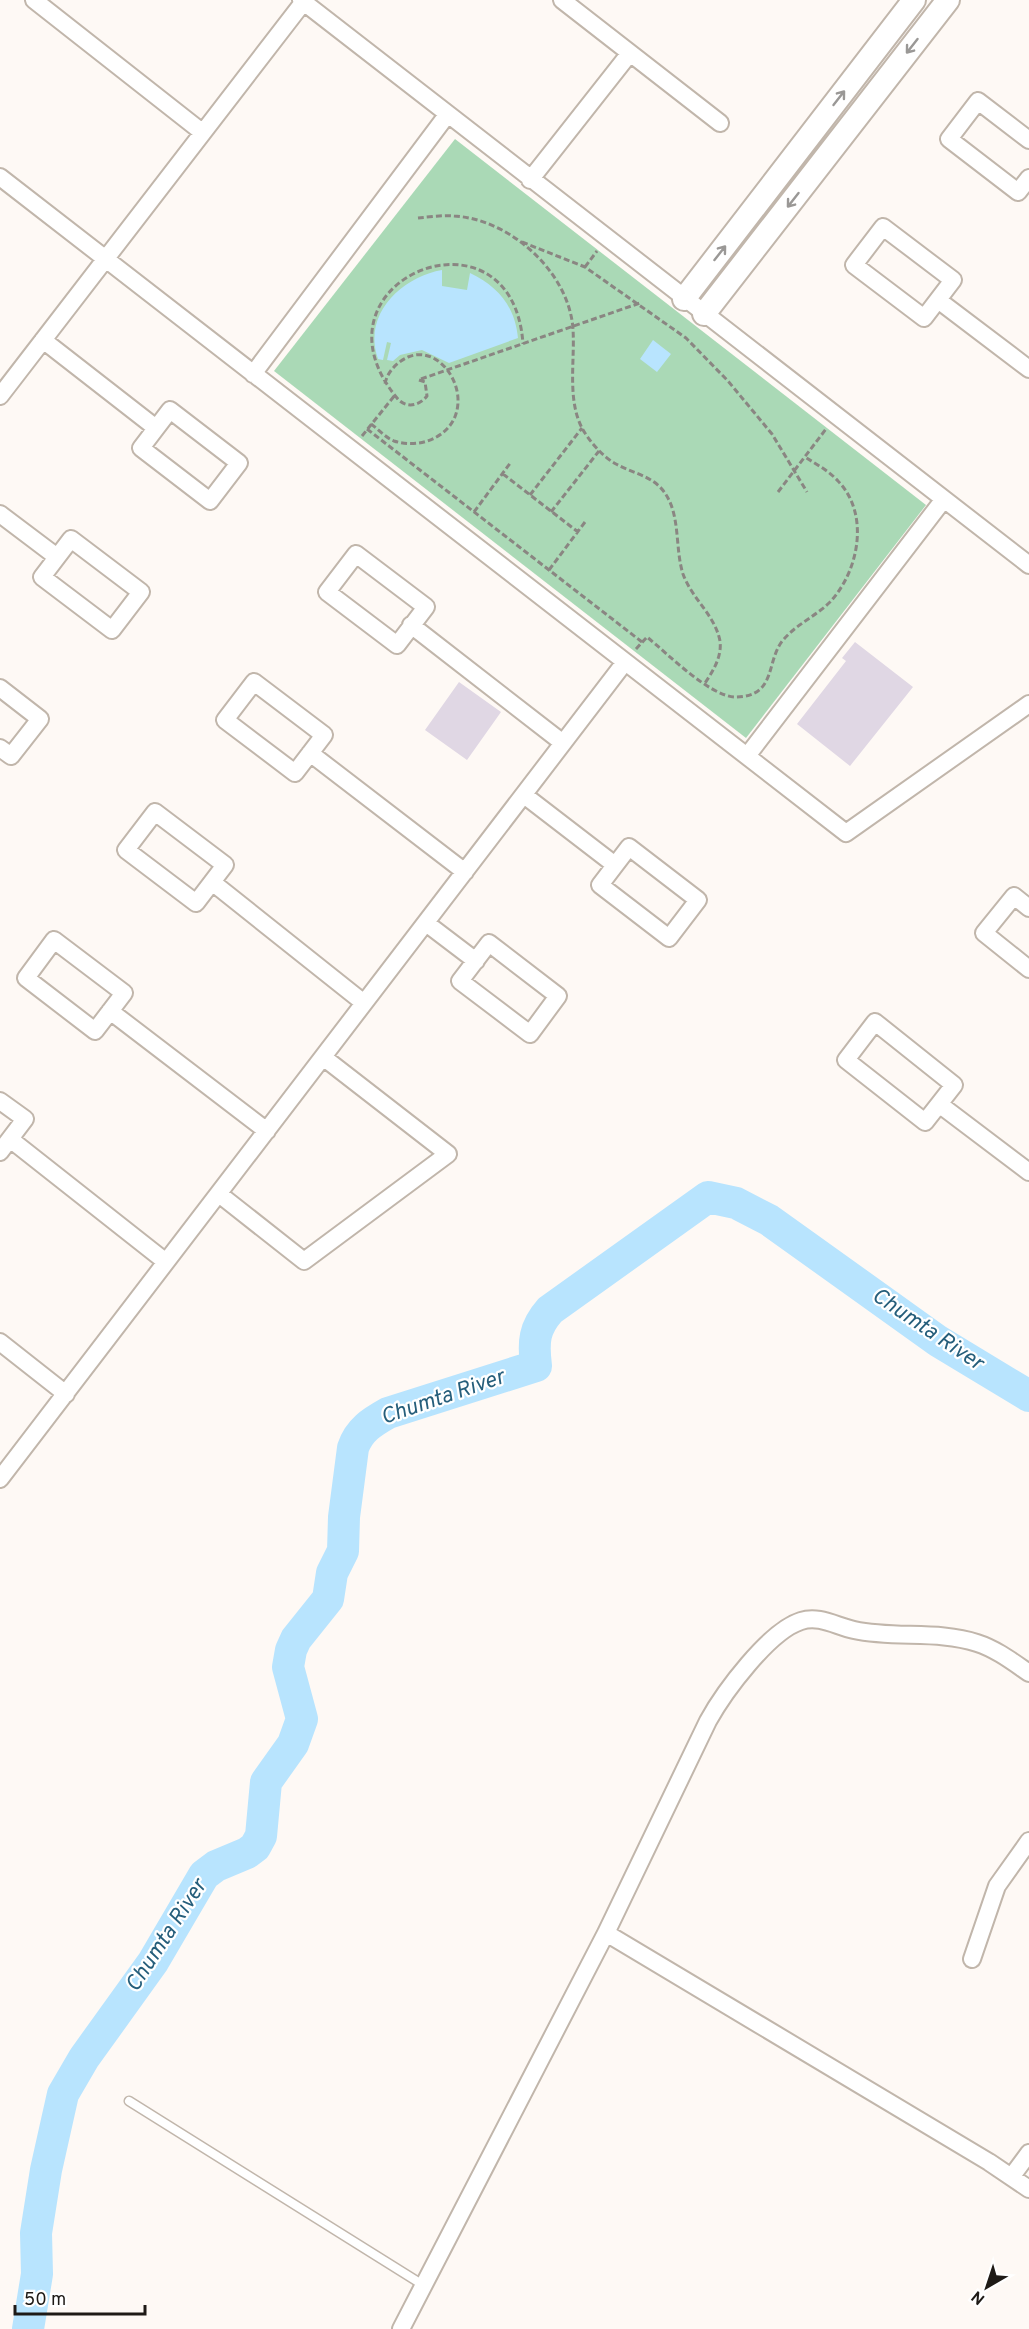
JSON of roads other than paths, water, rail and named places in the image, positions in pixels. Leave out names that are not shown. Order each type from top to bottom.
[{"type":"street","points":[[34,0],[202,132]]},
{"type":"street","points":[[562,0],[720,123]]},
{"type":"street","points":[[684,299],[914,0]]},
{"type":"street","points":[[704,314],[948,0]]},
{"type":"street","points":[[2,390],[43,340],[303,1],[530,180],[1029,565]]},
{"type":"street","points":[[530,180],[630,53]]},
{"type":"street","points":[[1029,140],[978,101],[949,139],[1018,192],[1029,178]]},
{"type":"street","points":[[254,374],[447,115]]},
{"type":"street","points":[[0,177],[846,833],[1029,704]]},
{"type":"street","points":[[883,227],[953,280],[938,300],[924,318],[854,265],[883,227]]},
{"type":"street","points":[[938,300],[1029,369]]},
{"type":"street","points":[[43,340],[156,428]]},
{"type":"street","points":[[170,410],[239,463],[210,501],[141,448],[156,428],[170,410]]},
{"type":"street","points":[[747,756],[944,499]]},
{"type":"street","points":[[0,514],[57,557]]},
{"type":"street","points":[[71,539],[141,592],[112,630],[42,577],[57,557],[71,539]]},
{"type":"street","points":[[356,554],[426,607],[411,626],[397,645],[327,592],[356,554]]},
{"type":"street","points":[[411,626],[563,743]]},
{"type":"street","points":[[0,1479],[626,662]]},
{"type":"street","points":[[254,682],[324,735],[310,753],[295,773],[225,720],[254,682]]},
{"type":"street","points":[[0,688],[40,718],[11,756],[0,748]]},
{"type":"street","points":[[310,753],[465,872]]},
{"type":"street","points":[[524,795],[615,865]]},
{"type":"street","points":[[155,813],[225,865],[212,882],[196,903],[126,850],[155,813]]},
{"type":"street","points":[[629,847],[698,900],[669,938],[600,885],[615,865],[629,847]]},
{"type":"street","points":[[212,882],[364,1003]]},
{"type":"street","points":[[1029,908],[1014,896],[984,933],[1029,969]]},
{"type":"street","points":[[426,923],[476,961]]},
{"type":"street","points":[[54,940],[124,993],[110,1011],[95,1031],[26,978],[54,940]]},
{"type":"street","points":[[489,943],[558,996],[530,1034],[460,981],[476,961],[489,943]]},
{"type":"street","points":[[110,1011],[267,1131]]},
{"type":"street","points":[[875,1023],[954,1084],[939,1104],[925,1122],[846,1060],[875,1023]]},
{"type":"street","points":[[219,1194],[304,1261],[448,1154],[323,1057]]},
{"type":"street","points":[[0,1101],[25,1119],[5,1146],[166,1262]]},
{"type":"street","points":[[939,1104],[1029,1172]]},
{"type":"street","points":[[0,1342],[66,1394]]},
{"type":"street","points":[[401,2329],[606,1933],[714,1711],[766,1646],[793,1624],[810,1618],[820,1619],[871,1634],[926,1635],[964,1640],[992,1650],[1029,1673]]},
{"type":"street","points":[[972,1959],[997,1886],[1029,1841]]},
{"type":"street","points":[[606,1933],[1012,2176],[1029,2189]]},
{"type":"street","points":[[1012,2176],[1029,2153]]},
{"type":"lane","points":[[129,2101],[423,2285]]},
{"type":"water","points":[[442,270],[442,286],[467,290],[470,273],[497,292],[509,308],[518,338],[449,363],[422,350],[400,355],[393,361],[387,360],[391,343],[387,342],[383,360],[378,359],[375,343],[376,327],[389,300],[413,281]]},
{"type":"water","points":[[653,340],[671,354],[657,372],[640,359]]},
{"type":"waterway","name":"Chumta River","points":[[28,2329],[37,2274],[36,2233],[46,2170],[63,2094],[84,2058],[153,1962],[204,1875],[216,1866],[247,1853],[255,1847],[261,1836],[266,1782],[293,1744],[302,1719],[288,1667],[291,1650],[296,1639],[328,1599],[332,1573],[343,1551],[344,1517],[353,1448],[367,1427],[388,1413],[536,1366],[536,1336],[550,1310],[708,1197],[736,1203],[769,1220],[938,1341],[1029,1396]]}]
